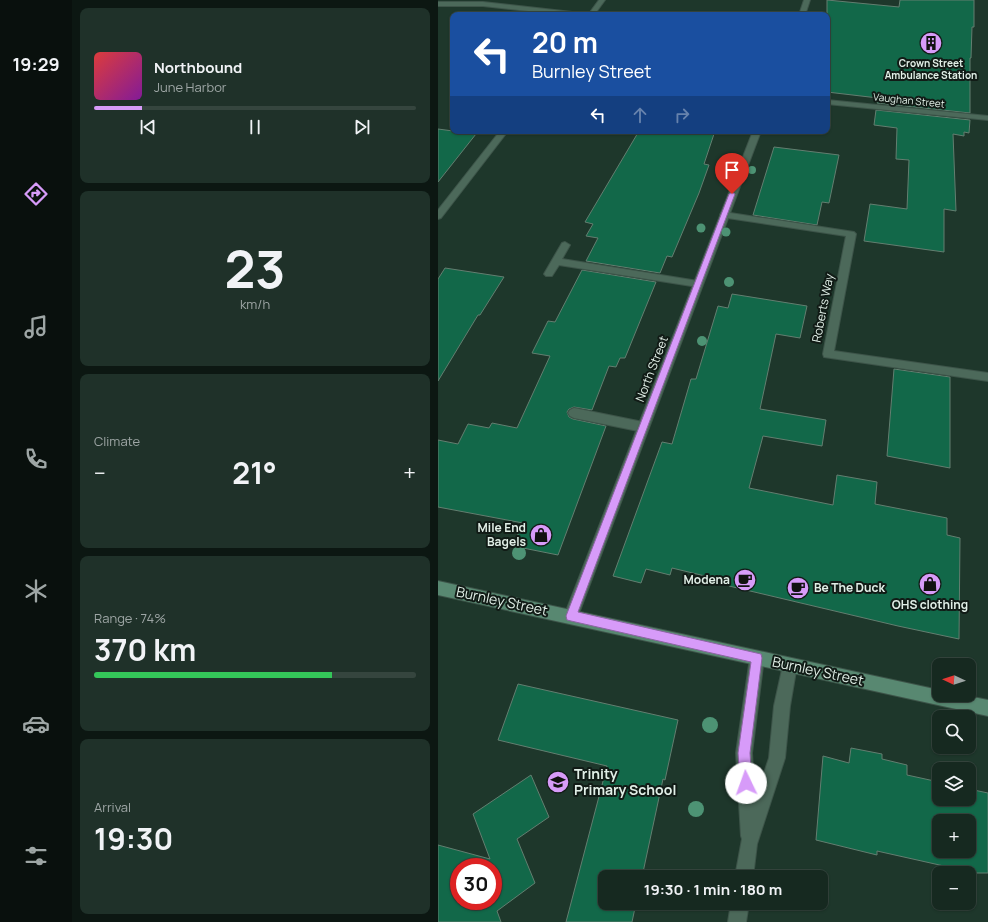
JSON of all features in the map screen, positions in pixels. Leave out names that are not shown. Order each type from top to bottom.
[{"type":"main road","name":"Burnley Street","points":[[438,588],[988,708]]},
{"type":"street","points":[[593,12],[602,0]]},
{"type":"street","points":[[803,12],[808,0]]},
{"type":"street","points":[[438,4],[483,4],[554,12]]},
{"type":"street","name":"Vaughan Street","points":[[830,102],[988,118]]},
{"type":"street","points":[[438,216],[502,134]]},
{"type":"street","name":"North Street","points":[[571,616],[756,134]]},
{"type":"street","name":"Roberts Way","points":[[724,215],[850,234],[828,354],[988,377]]},
{"type":"street","points":[[549,274],[564,245]]},
{"type":"street","points":[[556,261],[698,284]]},
{"type":"street","points":[[574,413],[643,427]]},
{"type":"street","points":[[749,844],[744,753],[757,658]]},
{"type":"street","points":[[745,870],[749,844],[777,758],[782,706],[790,665]]},
{"type":"street","points":[[736,922],[739,910]]},
{"type":"building","points":[[827,0],[899,7],[900,0],[974,0],[974,27],[972,27],[970,58],[970,113],[877,103],[878,98],[830,92],[830,12],[827,12]]},
{"type":"building","points":[[876,110],[970,120],[969,133],[964,132],[964,136],[953,134],[956,211],[944,209],[944,252],[864,241],[870,204],[907,209],[909,160],[896,159],[897,128],[874,125]]},
{"type":"building","points":[[438,129],[450,131],[450,134],[476,134],[438,182]]},
{"type":"building","points":[[637,134],[714,134],[704,164],[709,165],[699,193],[672,257],[667,256],[660,273],[586,261],[598,238],[586,236],[593,224],[585,222]]},
{"type":"building","points":[[774,147],[839,155],[829,203],[822,202],[817,225],[753,215]]},
{"type":"building","points":[[445,268],[504,277],[480,315],[478,315],[438,381],[438,279]]},
{"type":"building","points":[[582,270],[656,282],[625,358],[620,358],[616,367],[609,366],[592,410],[574,407],[569,409],[567,412],[569,417],[573,419],[606,426],[558,555],[513,546],[523,523],[438,507],[438,440],[458,444],[468,424],[489,428],[492,423],[517,428],[550,356],[532,353],[548,321],[555,322]]},
{"type":"building","points":[[732,294],[807,306],[800,338],[776,334],[760,409],[826,420],[822,446],[763,436],[749,488],[833,505],[837,475],[877,482],[875,504],[947,518],[947,535],[960,538],[959,639],[729,586],[730,582],[672,568],[670,575],[646,569],[641,583],[613,576],[662,442],[672,444],[691,379],[696,379],[718,306],[728,308]]},
{"type":"building","points":[[894,369],[950,377],[950,468],[887,456]]},
{"type":"building","points":[[518,684],[678,720],[665,780],[663,779],[644,870],[598,870],[598,910],[635,910],[632,922],[566,922],[607,766],[498,740]]},
{"type":"building","points":[[851,748],[882,754],[882,759],[907,765],[907,775],[932,780],[932,806],[976,806],[976,790],[988,793],[988,873],[976,873],[976,866],[944,866],[877,851],[877,855],[816,840],[823,756],[849,763]]},
{"type":"building","points":[[531,775],[549,817],[517,839],[535,883],[502,907],[502,858],[490,858],[473,814]]},
{"type":"building","points":[[438,845],[486,858],[450,858],[450,910],[498,910],[497,911],[501,922],[438,922]]},
{"type":"place","name":"Crown Street Ambulance Station","points":[[931,43]]},
{"type":"place","name":"Mile End Bagels","points":[[541,535]]},
{"type":"place","name":"Modena","points":[[745,580]]},
{"type":"place","name":"OHS clothing","points":[[930,584]]},
{"type":"place","name":"Be The Duck","points":[[798,588]]},
{"type":"place","name":"Trinity Primary School","points":[[558,782]]},
{"type":"route","points":[[732,194],[571,616],[757,658],[744,753],[746,783]]}]
